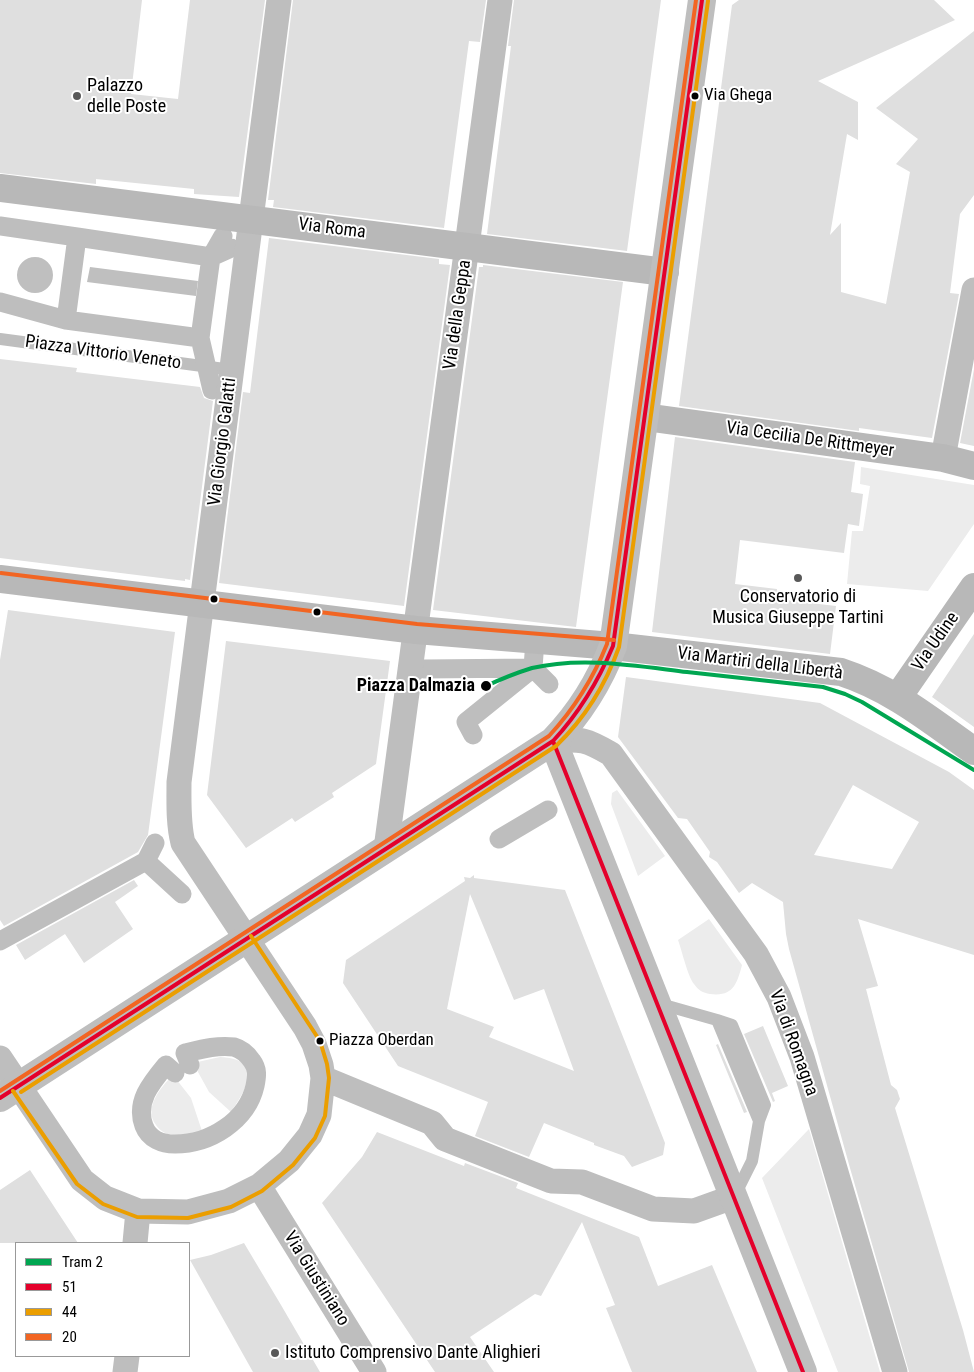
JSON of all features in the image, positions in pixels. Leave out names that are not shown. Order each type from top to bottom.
[{"type":"main road","points":[[9,1092],[553,741],[572,721],[589,696],[607,663],[613,646],[704,4]]},
{"type":"main road","name":"Via Roma","points":[[0,188],[665,272]]},
{"type":"main road","name":"Via Cecilia De Rittmeyer","points":[[645,417],[943,458],[974,466]]},
{"type":"main road","points":[[0,579],[416,630],[613,646]]},
{"type":"main road","name":"Via Udine","points":[[898,697],[974,587]]},
{"type":"main road","name":"Via Martiri della Libertà","points":[[613,646],[841,672],[866,680],[898,697],[974,751]]},
{"type":"main road","points":[[553,741],[803,1372]]},
{"type":"street","name":"Via Giorgio Galatti","points":[[138,1211],[188,1212],[229,1201],[259,1186],[289,1161],[310,1135],[319,1114],[323,1078],[314,1044],[183,843],[178,807],[179,782],[279,0]]},
{"type":"street","name":"Via della Geppa","points":[[416,630],[500,0]]},
{"type":"street","points":[[1,232],[77,238],[210,257],[227,242]]},
{"type":"street","name":"Piazza Vittorio Veneto","points":[[66,320],[77,238]]},
{"type":"street","name":"Piazza Vittorio Veneto","points":[[210,257],[200,338],[212,390]]},
{"type":"street","points":[[943,458],[974,290]]},
{"type":"street","name":"Piazza Vittorio Veneto","points":[[0,302],[66,320],[200,338]]},
{"type":"street","points":[[386,849],[416,630]]},
{"type":"street","points":[[424,668],[533,661]]},
{"type":"street","points":[[533,661],[549,684]]},
{"type":"street","points":[[473,734],[466,722],[533,661]]},
{"type":"street","name":"Via di Romagna","points":[[553,741],[571,739],[590,742],[611,754],[756,954],[780,997],[802,1057],[895,1372]]},
{"type":"street","points":[[499,839],[527,814],[548,810]]},
{"type":"street","points":[[0,941],[146,861],[155,843]]},
{"type":"street","points":[[146,861],[182,894]]},
{"type":"street","points":[[142,1080],[179,1064],[215,1046],[236,1048],[248,1056],[256,1066],[257,1075],[253,1094],[244,1111],[231,1118],[222,1130],[206,1134],[186,1144],[168,1144],[153,1138],[145,1129],[141,1118],[141,1104],[146,1092],[179,1064],[215,1035]]},
{"type":"street","points":[[0,1058],[9,1092],[82,1180],[105,1198],[138,1211],[135,1242]]},
{"type":"street","points":[[323,1078],[432,1123],[446,1139],[551,1181],[582,1182],[653,1209],[694,1211],[733,1197]]},
{"type":"street","name":"Via Giustiniano","points":[[259,1186],[374,1372]]},
{"type":"street","points":[[125,1372],[127,1357]]},
{"type":"lane","name":"Piazza Vittorio Veneto","points":[[0,339],[232,370]]},
{"type":"lane","points":[[657,1003],[717,1020],[759,1121],[752,1161],[733,1197]]},
{"type":"shaded area","points":[[35,257],[47,263],[53,275],[47,287],[35,293],[23,287],[17,275],[23,263]]},
{"type":"shaded area","points":[[90,267],[198,281],[196,296],[87,282]]},
{"type":"shaded area","points":[[861,467],[974,485],[974,524],[928,591],[847,584],[852,531],[863,531],[870,486],[860,484]]},
{"type":"shaded area","points":[[617,790],[665,856],[638,876],[611,804],[612,793]]},
{"type":"shaded area","points":[[709,919],[742,965],[733,988],[718,994],[703,992],[694,984],[687,970],[678,940]]},
{"type":"shaded area","points":[[220,1057],[234,1059],[243,1063],[247,1069],[246,1085],[231,1112],[209,1092],[193,1063]]},
{"type":"shaded area","points":[[173,1075],[191,1098],[202,1131],[182,1135],[170,1134],[164,1133],[156,1125],[151,1112],[155,1098],[163,1085]]},
{"type":"shaded area","points":[[809,1129],[880,1372],[838,1372],[762,1178]]},
{"type":"building","name":"Palazzo delle Poste","points":[[0,0],[142,0],[131,94],[178,99],[190,0],[265,0],[239,197],[194,194],[194,189],[96,179],[96,184],[0,173]]},
{"type":"building","points":[[293,0],[486,0],[480,42],[469,41],[444,228],[273,207],[274,200],[268,200]]},
{"type":"building","points":[[514,0],[661,0],[627,251],[487,234],[511,46],[508,46]]},
{"type":"building","points":[[739,0],[934,0],[955,20],[818,81],[858,102],[858,140],[847,134],[830,235],[841,223],[841,292],[886,304],[910,172],[896,164],[918,139],[876,108],[974,31],[974,195],[960,214],[950,293],[959,294],[932,438],[859,428],[859,431],[679,406],[732,5]]},
{"type":"building","points":[[269,238],[439,259],[439,264],[450,265],[404,606],[219,583],[243,392],[250,393]]},
{"type":"building","points":[[483,265],[623,282],[576,627],[433,610],[479,267],[483,267]]},
{"type":"building","points":[[0,359],[77,368],[76,372],[200,387],[204,398],[213,401],[190,580],[185,579],[185,581],[0,558]]},
{"type":"building","points":[[974,369],[974,446],[960,443]]},
{"type":"building","points":[[675,437],[855,462],[851,492],[863,494],[859,526],[848,524],[844,553],[740,540],[735,584],[777,589],[776,599],[836,606],[830,654],[652,632]]},
{"type":"building","points":[[8,610],[175,632],[148,835],[138,852],[4,926],[0,920],[0,660]]},
{"type":"building","points":[[974,634],[974,727],[932,697]]},
{"type":"building","points":[[226,641],[390,661],[376,764],[332,793],[334,797],[295,822],[292,818],[246,848],[207,795]]},
{"type":"building","points":[[626,677],[820,703],[949,772],[974,790],[974,955],[858,919],[878,986],[866,989],[891,1085],[897,1090],[900,1099],[895,1108],[963,1330],[974,1372],[909,1372],[789,949],[783,902],[752,883],[739,893],[717,862],[709,857],[710,852],[687,819],[678,818],[618,737]],"holes":[[[853,785],[919,822],[892,869],[814,855]]]},
{"type":"building","points":[[474,875],[474,878],[565,890],[665,1143],[663,1155],[632,1167],[624,1156],[544,1123],[529,1157],[475,1136],[488,1102],[398,1066],[343,983],[346,960],[465,881],[464,877],[470,878]],"holes":[[[470,894],[514,1000],[544,989],[574,1071],[489,1037],[494,1027],[447,1009]]]},
{"type":"building","points":[[134,880],[138,886],[115,902],[133,929],[84,963],[65,934],[25,960],[16,945]]},
{"type":"building","points":[[763,1026],[788,1086],[772,1093],[775,1101],[773,1102],[744,1034]]},
{"type":"building","points":[[718,1044],[747,1112],[744,1113],[716,1045]]},
{"type":"building","points":[[377,1132],[464,1166],[465,1163],[518,1183],[516,1188],[639,1237],[658,1286],[712,1265],[757,1372],[632,1372],[606,1308],[615,1305],[582,1222],[541,1296],[535,1294],[470,1337],[494,1372],[435,1372],[322,1203],[362,1157]]},
{"type":"building","points":[[30,1170],[77,1242],[0,1243],[0,1190]]},
{"type":"building","points":[[244,1243],[320,1372],[253,1372],[190,1260],[211,1255]]},
{"type":"tram line","name":"2","points":[[486,686],[532,668],[551,664],[590,662],[823,687],[862,702],[974,770]]},
{"type":"transit line","name":"20","points":[[0,1091],[549,736],[582,693],[596,669],[607,644],[696,0]]},
{"type":"transit line","name":"51","points":[[0,1098],[553,741],[587,696],[613,646],[702,0]]},
{"type":"transit line","name":"44","points":[[21,1092],[556,746],[585,713],[608,674],[619,647],[708,1]]},
{"type":"transit line","name":"20","points":[[1,573],[417,624],[614,640]]},
{"type":"transit line","name":"51","points":[[553,741],[803,1372]]},
{"type":"transit line","name":"44","points":[[13,1091],[77,1184],[103,1204],[137,1217],[188,1218],[231,1207],[262,1191],[293,1165],[315,1138],[325,1116],[329,1078],[320,1041],[251,936]]},
{"type":"place","name":"Palazzo delle Poste","points":[[77,96]]},
{"type":"place","name":"Via Ghega","points":[[695,96]]},
{"type":"place","name":"Conservatorio di Musica Giuseppe Tartini","points":[[798,578]]},
{"type":"place","name":"Piazza Dalmazia","points":[[486,686]]},
{"type":"place","name":"Piazza Oberdan","points":[[320,1041]]},
{"type":"place","name":"Istituto Comprensivo Dante Alighieri","points":[[275,1353]]}]
